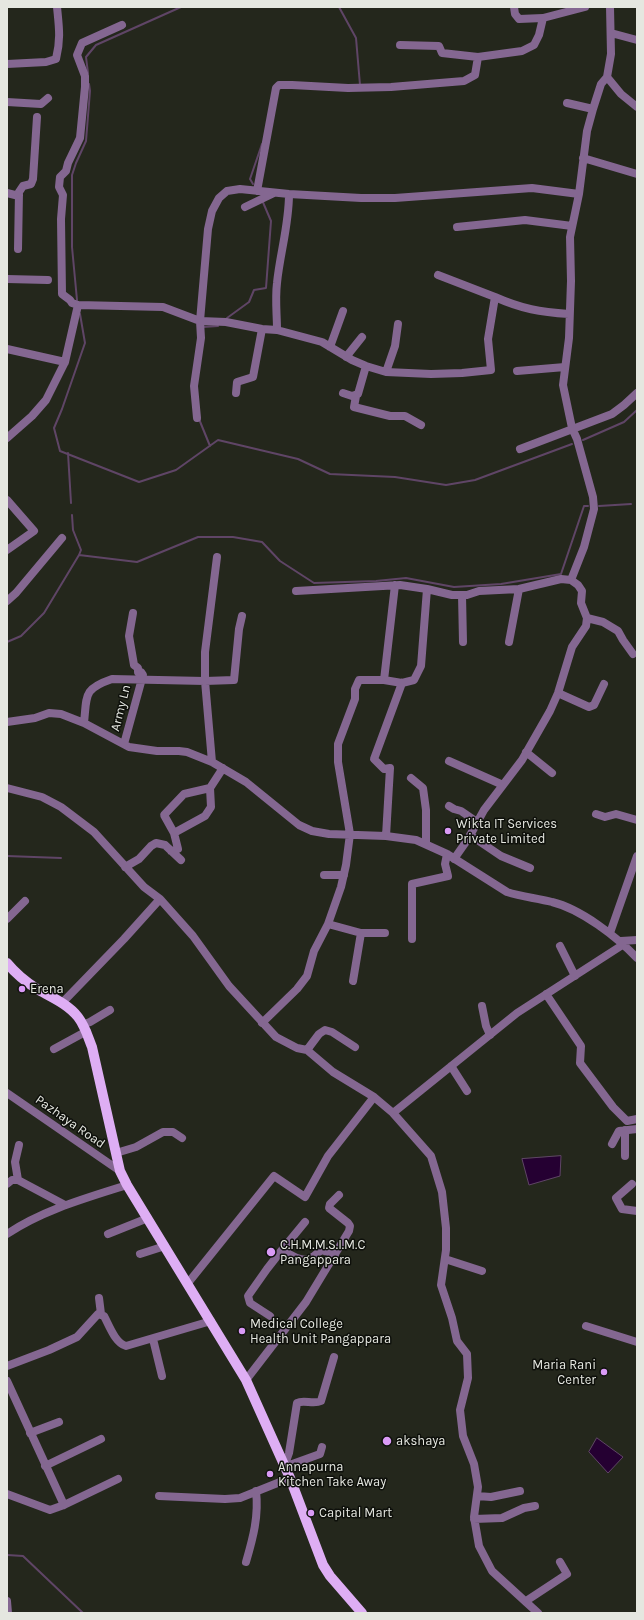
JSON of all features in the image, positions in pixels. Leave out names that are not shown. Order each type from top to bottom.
[{"type":"main road","points":[[7,963],[16,974],[36,988],[62,1002],[77,1016],[84,1028],[92,1047],[120,1171],[127,1185],[246,1380],[290,1478],[323,1565],[330,1576],[362,1613]]},
{"type":"street","points":[[7,64],[46,62],[56,59],[60,46],[57,7]]},
{"type":"street","points":[[514,7],[515,14],[519,19],[543,18],[585,7]]},
{"type":"street","points":[[571,580],[584,547],[594,509],[593,497],[585,465],[572,428],[563,385],[569,338],[572,253],[570,237],[579,194],[582,158],[593,109],[601,84],[607,77],[611,54],[610,7]]},
{"type":"street","points":[[400,45],[439,46],[442,53],[478,57],[522,51],[534,45],[539,35],[543,18]]},
{"type":"street","points":[[122,25],[82,43],[77,55],[85,76],[80,138],[68,163],[66,171],[60,177],[59,187],[63,195],[60,219],[62,294],[70,300],[72,304],[163,307],[200,321],[226,322],[262,329],[277,330],[322,342],[366,366],[386,372],[462,374],[491,370],[488,339],[495,297]]},
{"type":"street","points":[[610,33],[637,40]]},
{"type":"street","points":[[257,191],[276,88],[280,85],[348,88],[391,87],[464,81],[475,75],[478,57]]},
{"type":"street","points":[[607,77],[621,94],[637,107]]},
{"type":"street","points":[[7,102],[41,104],[48,98]]},
{"type":"street","points":[[567,103],[593,109]]},
{"type":"street","points":[[18,249],[20,188],[31,184],[33,179],[37,117]]},
{"type":"street","points":[[582,158],[637,174]]},
{"type":"street","points":[[198,418],[194,386],[202,338],[200,321],[204,256],[212,211],[219,198],[227,191],[240,189],[274,193],[361,198],[395,198],[532,188],[579,194]]},
{"type":"street","points":[[244,207],[274,193]]},
{"type":"street","points":[[7,194],[19,196]]},
{"type":"street","points":[[277,330],[276,286],[285,241],[289,194]]},
{"type":"street","points":[[457,227],[525,220],[572,226]]},
{"type":"street","points":[[438,275],[513,305],[539,312],[569,314]]},
{"type":"street","points":[[7,279],[48,280]]},
{"type":"street","points":[[7,438],[32,416],[46,400],[65,362],[78,305]]},
{"type":"street","points":[[330,347],[344,311]]},
{"type":"street","points":[[386,372],[395,346],[398,324]]},
{"type":"street","points":[[236,393],[237,382],[253,377],[262,329]]},
{"type":"street","points":[[346,356],[362,337]]},
{"type":"street","points":[[7,349],[65,362]]},
{"type":"street","points":[[366,366],[354,407],[390,416],[405,416],[422,425]]},
{"type":"street","points":[[517,371],[565,367]]},
{"type":"street","points":[[520,449],[612,414],[637,393]]},
{"type":"street","points":[[343,394],[356,396]]},
{"type":"street","points":[[7,500],[34,531],[7,550]]},
{"type":"street","points":[[7,601],[16,593],[62,538]]},
{"type":"street","points":[[212,762],[205,681],[206,652],[217,557]]},
{"type":"street","points":[[296,591],[395,585],[427,589],[452,595],[462,595],[479,591],[519,589],[561,579],[571,580],[578,585],[582,591],[581,603],[587,618],[586,626],[572,647],[558,693],[550,712],[526,752],[494,796],[470,835],[450,856],[446,864],[448,876],[412,884],[412,939]]},
{"type":"street","points":[[384,680],[395,585]]},
{"type":"street","points":[[262,1023],[297,989],[307,976],[314,950],[328,924],[341,890],[350,834],[338,762],[338,744],[355,699],[355,689],[359,680],[384,680],[402,683],[414,680],[421,666],[427,589]]},
{"type":"street","points":[[509,642],[519,589]]},
{"type":"street","points":[[462,595],[463,642]]},
{"type":"street","name":"Army Ln","points":[[124,744],[143,675],[141,672],[138,672],[138,668],[134,665],[129,636],[133,613]]},
{"type":"street","points":[[84,723],[87,695],[92,688],[98,684],[112,679],[205,681],[234,680],[239,629],[242,616]]},
{"type":"street","points":[[587,618],[603,622],[618,631],[633,654]]},
{"type":"street","points":[[386,836],[390,768],[384,768],[374,759],[402,683]]},
{"type":"street","points":[[558,693],[589,708],[594,705],[604,684]]},
{"type":"street","points":[[7,722],[35,718],[49,713],[61,714],[84,723],[124,744],[142,750],[187,752],[212,762],[246,782],[300,825],[312,831],[329,834],[386,836],[416,840],[450,856],[507,892],[518,896],[553,902],[574,911],[610,933],[637,958]]},
{"type":"street","points":[[526,752],[552,773]]},
{"type":"street","points":[[449,761],[503,785]]},
{"type":"street","points":[[174,832],[205,816],[211,807],[210,788],[223,768]]},
{"type":"street","points":[[411,778],[422,788],[426,810],[426,844]]},
{"type":"street","points":[[7,788],[42,797],[61,807],[94,832],[144,887],[160,899],[193,936],[229,986],[276,1037],[296,1048],[307,1050],[333,1072],[374,1097],[393,1113],[431,1156],[442,1192],[446,1228],[441,1285],[452,1318],[456,1341],[467,1354],[468,1378],[460,1410],[463,1436],[474,1464],[478,1487],[474,1519],[479,1546],[492,1571],[538,1613]]},
{"type":"street","points":[[171,851],[178,849],[174,832],[164,815],[184,794],[210,788]]},
{"type":"street","points":[[449,806],[454,810],[461,811],[477,822]]},
{"type":"street","points":[[596,814],[605,817],[616,814],[637,820]]},
{"type":"street","points":[[470,835],[501,856],[530,868]]},
{"type":"street","points":[[125,867],[138,859],[156,843],[165,845],[181,860]]},
{"type":"street","points":[[610,933],[637,856]]},
{"type":"street","points":[[324,875],[344,875]]},
{"type":"street","points":[[62,1002],[124,940],[160,899]]},
{"type":"street","points":[[7,919],[25,901]]},
{"type":"street","points":[[328,924],[361,933],[385,933]]},
{"type":"street","points":[[353,981],[361,933]]},
{"type":"street","points":[[393,1113],[517,1013],[575,976],[622,943],[637,940]]},
{"type":"street","points":[[560,946],[575,976]]},
{"type":"street","points":[[546,994],[581,1046],[580,1063],[586,1072],[613,1107],[627,1121],[634,1119]]},
{"type":"street","points":[[482,1006],[486,1026],[490,1034]]},
{"type":"street","points":[[54,1049],[84,1028],[90,1022],[110,1010]]},
{"type":"street","points":[[307,1050],[319,1034],[325,1030],[332,1032],[355,1047]]},
{"type":"street","points":[[451,1066],[467,1091]]},
{"type":"street","name":"Pazhaya Road","points":[[7,1093],[120,1171]]},
{"type":"street","points":[[188,1283],[274,1176],[305,1197],[328,1156],[374,1097]]},
{"type":"street","points":[[625,1156],[634,1119]]},
{"type":"street","points":[[612,1144],[619,1131],[631,1129]]},
{"type":"street","points":[[116,1153],[136,1147],[163,1132],[173,1132],[182,1138]]},
{"type":"street","points":[[18,1180],[15,1162],[19,1146]]},
{"type":"street","points":[[7,1184],[12,1180],[18,1180],[65,1205]]},
{"type":"street","points":[[632,1184],[616,1198],[622,1209],[637,1211]]},
{"type":"street","points":[[7,1234],[22,1224],[65,1205],[127,1185]]},
{"type":"street","points":[[246,1380],[306,1302],[350,1229],[348,1223],[329,1208],[330,1204],[339,1195]]},
{"type":"street","points":[[108,1234],[148,1218]]},
{"type":"street","points":[[270,1316],[250,1303],[248,1296],[267,1269],[305,1222]]},
{"type":"street","points":[[140,1254],[165,1246]]},
{"type":"street","points":[[285,1246],[288,1253],[304,1260],[310,1259],[322,1250],[335,1255]]},
{"type":"street","points":[[444,1259],[482,1271]]},
{"type":"street","points":[[98,1298],[101,1314],[104,1316],[114,1334],[124,1346],[129,1346],[211,1321]]},
{"type":"street","points":[[7,1366],[75,1338],[95,1316],[101,1314]]},
{"type":"street","points":[[586,1326],[637,1342]]},
{"type":"street","points":[[154,1338],[162,1376]]},
{"type":"street","points":[[284,1467],[289,1453],[297,1403],[301,1401],[317,1403],[321,1401],[334,1358]]},
{"type":"street","points":[[7,1381],[64,1505]]},
{"type":"street","points":[[30,1433],[60,1422]]},
{"type":"street","points":[[45,1466],[101,1439]]},
{"type":"street","points":[[284,1467],[320,1454],[322,1447]]},
{"type":"street","points":[[159,1496],[226,1499],[240,1498],[290,1478]]},
{"type":"street","points":[[7,1494],[50,1510],[64,1505],[118,1479]]},
{"type":"street","points":[[476,1496],[492,1497],[520,1491]]},
{"type":"street","points":[[246,1562],[256,1526],[256,1492]]},
{"type":"street","points":[[474,1519],[502,1518],[524,1508],[536,1506]]},
{"type":"street","points":[[526,1601],[567,1574],[560,1562]]},
{"type":"street","points":[[7,1601],[8,1613]]},
{"type":"shaded area","points":[[561,1156],[560,1176],[529,1185],[522,1159]]},
{"type":"shaded area","points":[[597,1438],[623,1457],[608,1473],[589,1452]]},
{"type":"waterway","points":[[88,73],[86,57],[96,45],[181,7]]},
{"type":"waterway","points":[[339,7],[356,38],[360,85]]},
{"type":"waterway","points":[[77,300],[72,247],[72,175],[86,141],[90,91],[89,84]]},
{"type":"waterway","points":[[253,184],[250,179],[262,144]]},
{"type":"waterway","points":[[227,318],[249,302],[254,290],[266,288],[271,221],[262,200]]},
{"type":"waterway","points":[[80,314],[85,343],[54,428],[60,451],[139,482],[176,470],[218,440],[298,459],[330,474],[395,477],[446,485],[475,480],[572,444]]},
{"type":"waterway","points":[[203,327],[218,326]]},
{"type":"waterway","points":[[583,440],[624,422],[637,410]]},
{"type":"waterway","points":[[199,419],[210,446]]},
{"type":"waterway","points":[[68,453],[71,503]]},
{"type":"waterway","points":[[599,506],[631,504]]},
{"type":"waterway","points":[[79,555],[137,562],[198,537],[233,537],[262,542],[280,561],[314,583],[376,581],[406,578],[454,587],[501,584],[561,574],[584,506],[588,506]]},
{"type":"waterway","points":[[7,642],[21,636],[44,613],[79,555],[81,550],[73,530],[72,515]]},
{"type":"waterway","points":[[7,856],[61,858]]},
{"type":"waterway","points":[[7,1555],[23,1556],[83,1613]]},
{"type":"place","name":"Wikta IT Services Private Limited","points":[[448,831]]},
{"type":"place","name":"Erena","points":[[22,989]]},
{"type":"place","name":"C.H.M.M.S.I.M.C Pangappara","points":[[271,1252]]},
{"type":"place","name":"Medical College Health Unit Pangappara","points":[[242,1331]]},
{"type":"place","name":"Maria Rani Center","points":[[604,1372]]},
{"type":"place","name":"akshaya","points":[[387,1441]]},
{"type":"place","name":"Annapurna Kitchen Take Away","points":[[270,1474]]},
{"type":"place","name":"Capital Mart","points":[[311,1513]]}]
